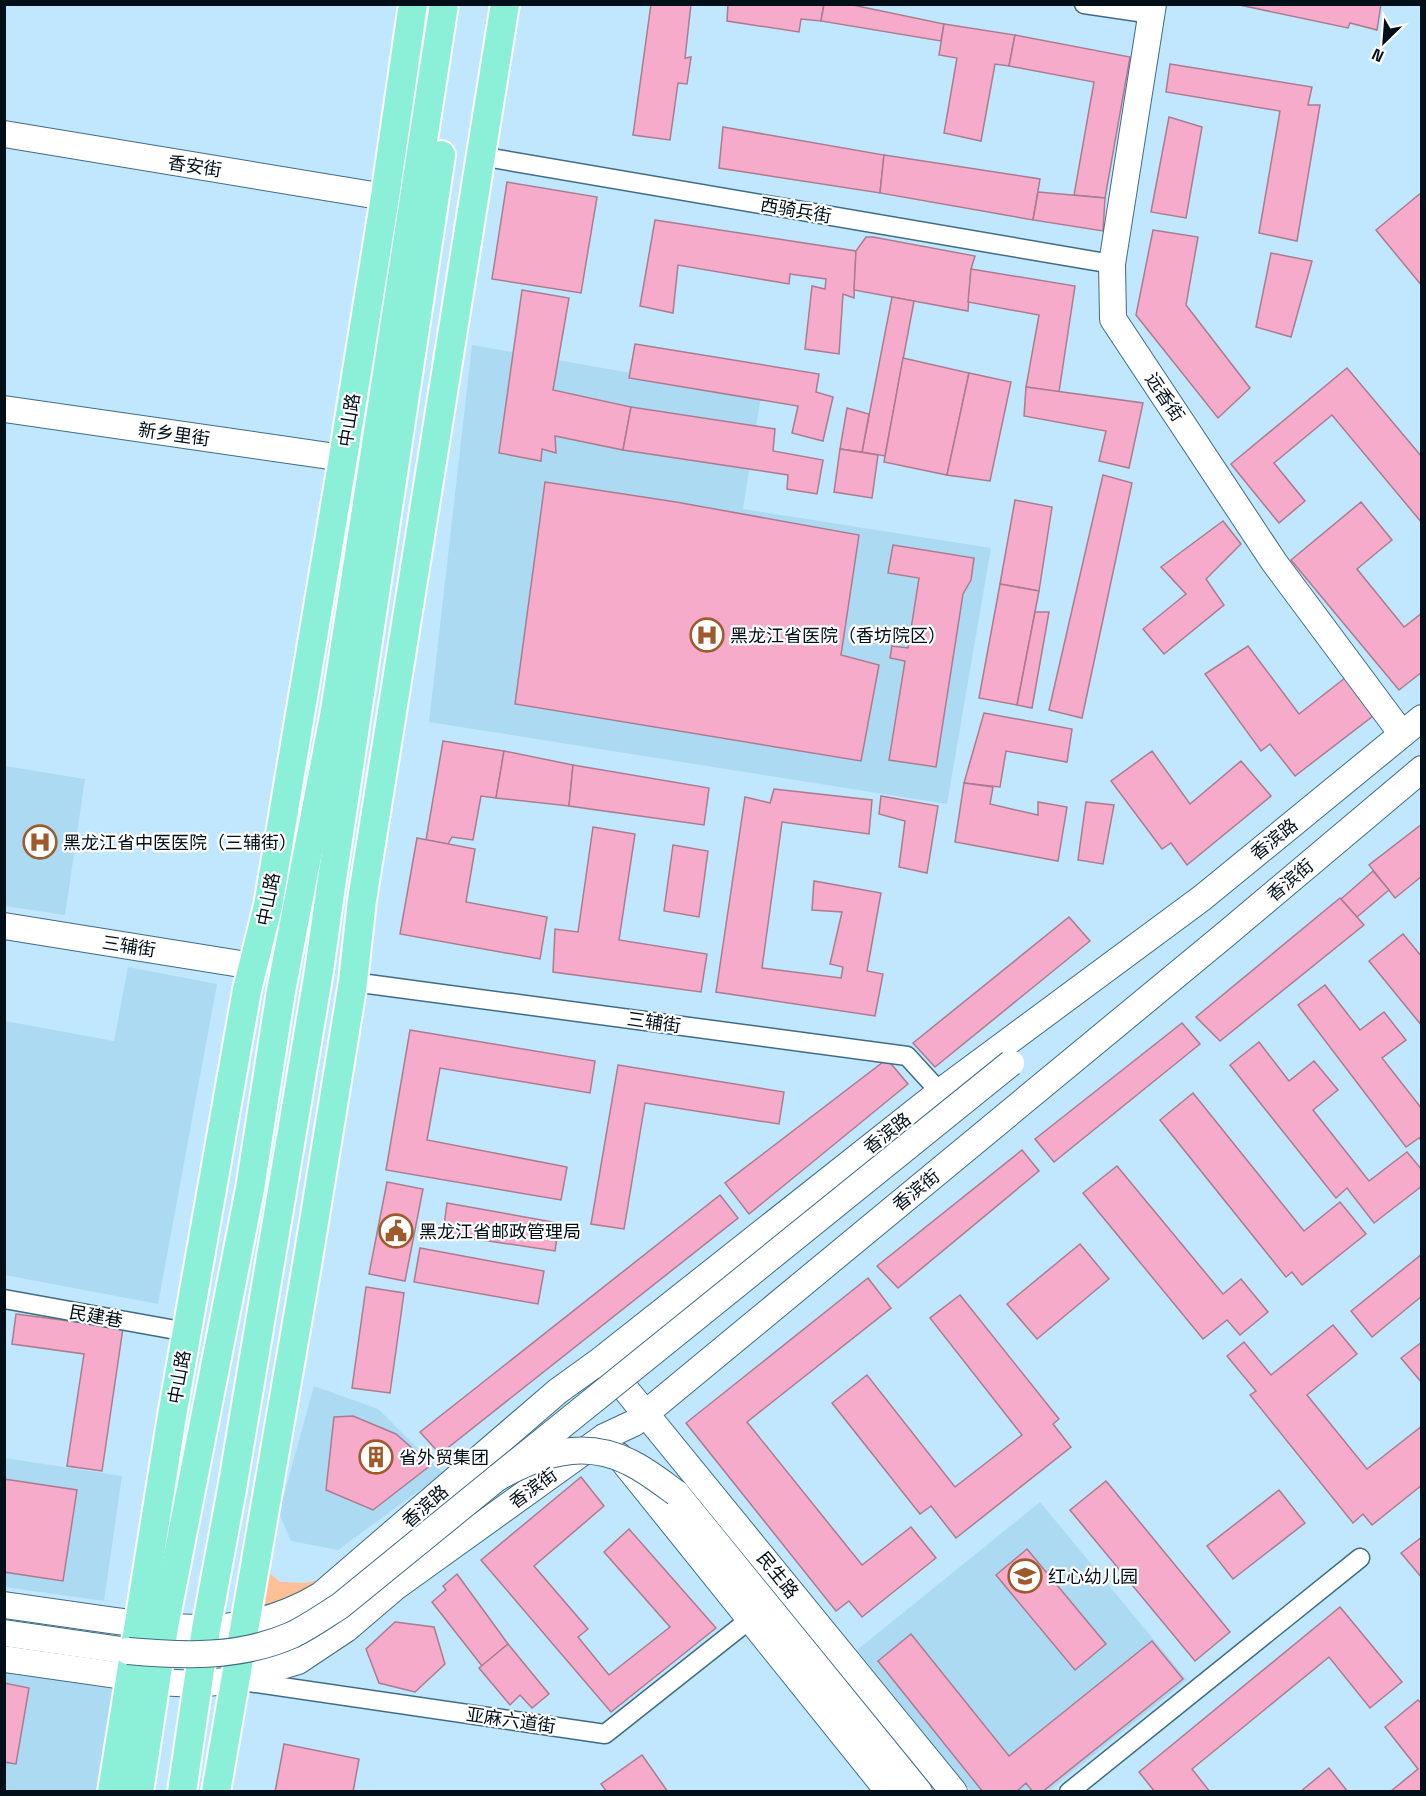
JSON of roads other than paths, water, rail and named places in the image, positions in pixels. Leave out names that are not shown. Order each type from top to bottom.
[{"type":"main road","name":"中山路","points":[[152,1625],[172,1416],[248,990],[268,906],[385,197],[413,4]]},
{"type":"main road","name":"中山路","points":[[112,1791],[143,1680],[152,1625],[250,1189],[281,991],[335,711],[444,4]]},
{"type":"main road","points":[[182,1791],[206,1629],[261,1322],[319,971],[464,4]]},
{"type":"main road","points":[[216,1791],[307,1265],[353,982],[362,900],[505,4]]},
{"type":"main road","name":"远香街","points":[[1153,9],[1112,264],[1113,319],[1274,562],[1412,726]]},
{"type":"main road","name":"香安街","points":[[4,134],[385,197]]},
{"type":"main road","name":"新乡里街","points":[[4,409],[343,458]]},
{"type":"main road","name":"香滨路","points":[[4,1605],[152,1625],[206,1629],[245,1625],[277,1617],[321,1595],[558,1391],[940,1092],[1202,898],[1412,726]]},
{"type":"main road","name":"香滨街","points":[[4,1659],[143,1680],[197,1684],[235,1680],[298,1660],[346,1629],[394,1588],[604,1437],[634,1423],[1217,942],[1422,769]]},
{"type":"main road","points":[[4,1633],[128,1651],[163,1654],[219,1654],[277,1640],[308,1626],[340,1606],[1011,1062],[1202,898]]},
{"type":"main road","points":[[312,1014],[362,900]]},
{"type":"main road","points":[[268,906],[281,991]]},
{"type":"main road","name":"三辅街","points":[[4,926],[253,966]]},
{"type":"main road","points":[[201,1250],[250,1189]]},
{"type":"main road","points":[[278,1217],[292,1246],[307,1265]]},
{"type":"main road","points":[[261,1322],[271,1301],[285,1283],[307,1265]]},
{"type":"main road","name":"民生路","points":[[601,1359],[954,1791]]},
{"type":"main road","points":[[604,1437],[749,1620],[889,1791]]},
{"type":"main road","points":[[497,1478],[523,1463],[550,1454],[574,1451],[600,1452],[628,1461],[676,1493],[919,1791]]},
{"type":"main road","name":"中山路","points":[[139,1791],[143,1680]]},
{"type":"street","points":[[1084,4],[1153,9]]},
{"type":"street","name":"西骑兵街","points":[[480,156],[1112,264]]},
{"type":"street","name":"三辅街","points":[[353,982],[906,1056],[940,1092]]},
{"type":"street","name":"民建巷","points":[[4,1299],[187,1332]]},
{"type":"street","points":[[1069,1791],[1360,1558]]},
{"type":"street","name":"亚麻六道街","points":[[235,1680],[605,1734],[749,1620]]},
{"type":"place","name":"黑龙江省医院（香坊院区）","points":[[707,635]]},
{"type":"place","name":"黑龙江省中医医院（三辅街）","points":[[40,842]]},
{"type":"place","name":"黑龙江省邮政管理局","points":[[396,1231]]},
{"type":"place","name":"省外贸集团","points":[[376,1457]]},
{"type":"place","name":"红心幼儿园","points":[[1025,1576]]}]
